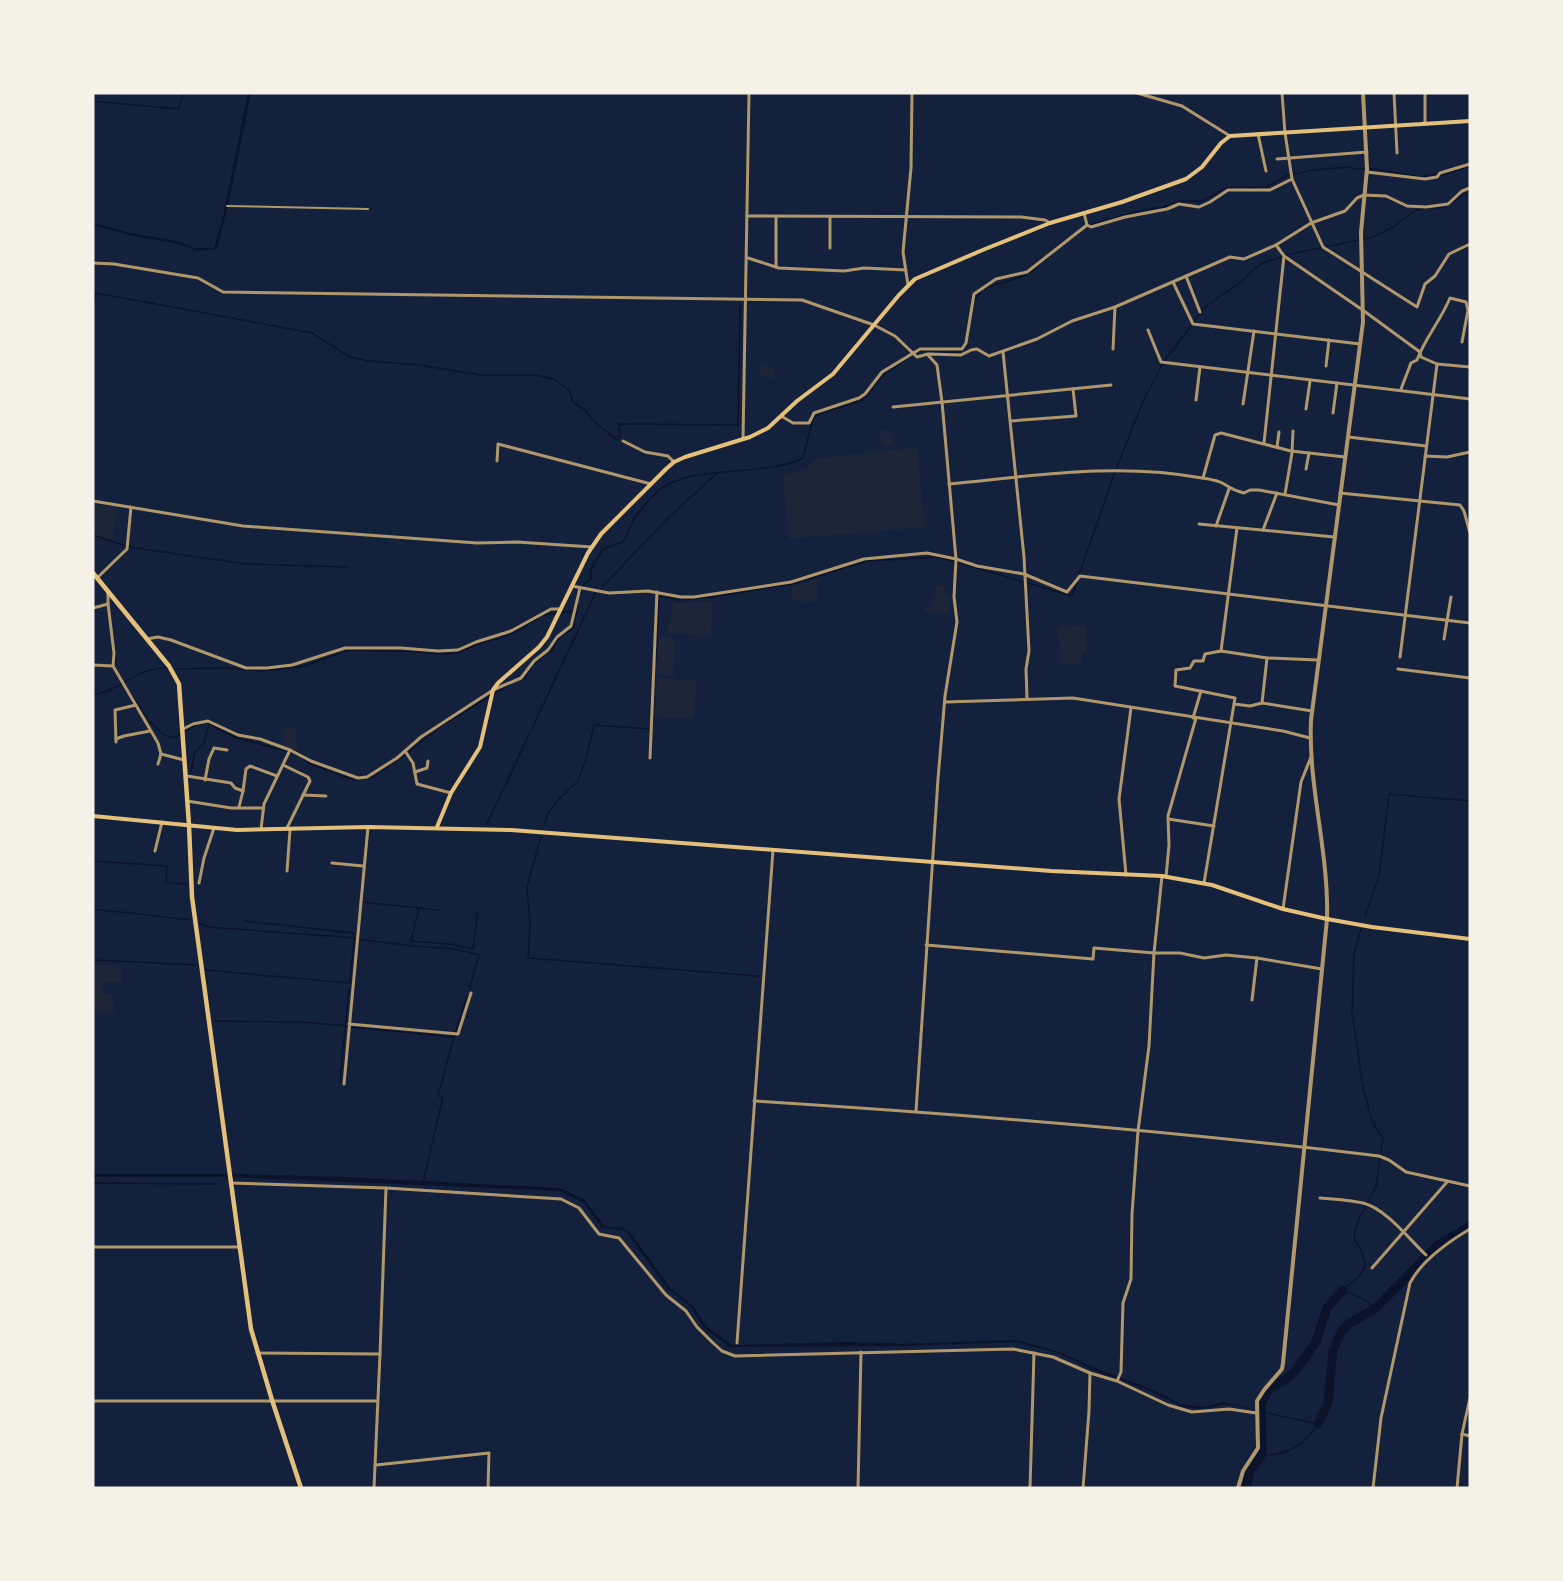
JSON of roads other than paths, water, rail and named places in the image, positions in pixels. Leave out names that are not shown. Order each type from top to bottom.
[{"type":"highway","points":[[93,573],[170,666],[180,691],[193,908],[251,1329],[301,1488]]},
{"type":"main road","points":[[437,827],[451,793],[480,747],[493,690],[547,637],[592,547],[601,534],[674,462],[743,439],[768,428],[847,360],[908,285],[927,273],[1050,223],[1186,179],[1202,166],[1221,143],[1230,136],[1470,121]]},
{"type":"main road","points":[[93,816],[261,831],[368,826],[511,830],[1164,877],[1204,883],[1283,909],[1327,920],[1470,939]]},
{"type":"street","points":[[743,439],[748,93]]},
{"type":"street","points":[[908,285],[903,252],[911,168],[912,93]]},
{"type":"street","points":[[1137,93],[1182,106],[1230,136]]},
{"type":"street","points":[[1282,93],[1292,179],[1323,247],[1417,308],[1425,284],[1435,276],[1449,254],[1470,244]]},
{"type":"street","points":[[1238,1488],[1244,1471],[1258,1448],[1256,1413],[1259,1397],[1282,1369],[1327,920],[1328,885],[1310,738],[1318,660],[1364,311],[1361,232],[1367,152],[1364,93]]},
{"type":"street","points":[[1394,93],[1397,153]]},
{"type":"street","points":[[1425,93],[1425,124]]},
{"type":"street","points":[[1258,134],[1266,171]]},
{"type":"street","points":[[1277,159],[1367,152]]},
{"type":"street","points":[[1367,172],[1425,179],[1437,177],[1440,173],[1470,164]]},
{"type":"street","points":[[1087,225],[1091,227],[1125,217],[1167,209],[1179,204],[1198,207],[1228,190],[1263,191],[1292,179]]},
{"type":"street","points":[[93,263],[114,264],[198,278],[223,292],[807,301],[874,325],[895,336],[917,357],[928,354],[961,355],[978,349],[989,356],[1037,339],[1072,321],[1116,306],[1230,257],[1244,259],[1276,245],[1311,223],[1345,211],[1357,198],[1364,195],[1386,196],[1407,206],[1426,207],[1448,204],[1462,191],[1470,188]]},
{"type":"street","points":[[227,206],[368,209]]},
{"type":"street","points":[[1084,213],[1087,225]]},
{"type":"street","points":[[747,216],[1021,217],[1045,220],[1050,223]]},
{"type":"street","points":[[776,216],[776,267]]},
{"type":"street","points":[[830,216],[830,248]]},
{"type":"street","points":[[781,416],[794,423],[809,423],[814,413],[865,394],[882,372],[912,352],[925,348],[962,349],[966,344],[968,322],[974,294],[977,291],[996,279],[1027,272],[1087,225]]},
{"type":"street","points":[[1276,245],[1284,256],[1420,352],[1421,357],[1437,364],[1470,368]]},
{"type":"street","points":[[1264,443],[1284,256]]},
{"type":"street","points":[[747,258],[776,267],[844,271],[864,268],[906,270]]},
{"type":"street","points":[[1186,276],[1200,312]]},
{"type":"street","points":[[1173,282],[1193,324],[1361,344]]},
{"type":"street","points":[[1401,390],[1410,363],[1417,360],[1437,321],[1443,315],[1450,298],[1466,302],[1468,310],[1462,342]]},
{"type":"street","points":[[1113,349],[1116,306]]},
{"type":"street","points":[[1148,330],[1161,362],[1470,399]]},
{"type":"street","points":[[1243,404],[1254,331]]},
{"type":"street","points":[[1326,366],[1329,340]]},
{"type":"street","points":[[1003,352],[1017,478],[1024,574],[1029,651],[1026,669],[1027,699]]},
{"type":"street","points":[[916,1111],[926,945],[946,702],[957,622],[954,597],[956,559],[942,402],[937,365],[928,354]]},
{"type":"street","points":[[1400,657],[1437,364]]},
{"type":"street","points":[[1196,400],[1200,367]]},
{"type":"street","points":[[1306,409],[1310,381]]},
{"type":"street","points":[[1332,413],[1336,383]]},
{"type":"street","points":[[893,407],[1111,385]]},
{"type":"street","points":[[1011,422],[1076,416],[1073,389]]},
{"type":"street","points":[[1285,495],[1293,431]]},
{"type":"street","points":[[1277,447],[1279,432]]},
{"type":"street","points":[[1203,478],[1217,434],[1221,433],[1291,451],[1345,457]]},
{"type":"street","points":[[1348,437],[1426,447]]},
{"type":"street","points":[[623,441],[645,452],[668,456],[674,462]]},
{"type":"street","points":[[497,461],[498,444],[651,484]]},
{"type":"street","points":[[1425,456],[1447,457],[1470,452]]},
{"type":"street","points":[[1306,469],[1309,453]]},
{"type":"street","points":[[949,484],[1075,471],[1127,469],[1203,478],[1226,484],[1229,489],[1244,493],[1254,489],[1339,505]]},
{"type":"street","points":[[1216,526],[1229,489]]},
{"type":"street","points":[[1263,530],[1277,493]]},
{"type":"street","points":[[1340,493],[1460,505],[1464,511],[1470,534]]},
{"type":"street","points":[[93,501],[243,526],[477,543],[517,542],[592,547]]},
{"type":"street","points":[[97,578],[127,549],[131,507]]},
{"type":"street","points":[[1199,524],[1335,537]]},
{"type":"street","points":[[1221,651],[1237,528]]},
{"type":"street","points":[[572,586],[609,593],[657,592],[694,597],[791,582],[864,559],[927,553],[977,566],[1024,574],[1067,592],[1080,576],[1470,623]]},
{"type":"street","points":[[182,730],[193,724],[208,721],[238,735],[260,739],[358,778],[368,777],[421,737],[493,690],[521,678],[534,661],[548,650],[557,636],[572,626],[582,588]]},
{"type":"street","points":[[108,592],[114,653],[113,666],[158,743],[161,754],[158,764]]},
{"type":"street","points":[[650,758],[657,592]]},
{"type":"street","points":[[1444,639],[1451,597]]},
{"type":"street","points":[[93,608],[108,604]]},
{"type":"street","points":[[147,639],[158,637],[171,640],[246,668],[267,668],[292,665],[345,648],[458,650],[511,631],[550,609],[562,609]]},
{"type":"street","points":[[1204,883],[1235,698],[1174,686],[1176,670],[1190,668],[1194,661],[1203,661],[1205,654],[1221,651],[1267,658],[1318,660]]},
{"type":"street","points":[[1262,703],[1267,658]]},
{"type":"street","points":[[93,665],[113,666]]},
{"type":"street","points":[[1398,669],[1470,678]]},
{"type":"street","points":[[1117,1381],[1121,1372],[1123,1303],[1131,1279],[1132,1214],[1138,1131],[1150,1027],[1154,953],[1164,877],[1168,819],[1201,691]]},
{"type":"street","points":[[946,702],[1067,698],[1283,731],[1310,738]]},
{"type":"street","points":[[1234,704],[1250,706],[1262,703],[1312,711]]},
{"type":"street","points":[[136,705],[115,710],[116,741],[124,736],[150,731]]},
{"type":"street","points":[[1126,875],[1119,799],[1131,708]]},
{"type":"street","points":[[205,780],[209,759],[214,748],[227,750]]},
{"type":"street","points":[[261,831],[263,808],[289,751]]},
{"type":"street","points":[[405,751],[413,763],[417,784],[451,793]]},
{"type":"street","points":[[161,754],[184,760]]},
{"type":"street","points":[[1283,909],[1301,782],[1311,757]]},
{"type":"street","points":[[415,772],[428,768],[428,761]]},
{"type":"street","points":[[283,765],[308,777],[310,781],[288,830],[287,871]]},
{"type":"street","points":[[239,808],[246,769],[250,766],[277,776]]},
{"type":"street","points":[[185,776],[231,783],[235,788],[243,791]]},
{"type":"street","points":[[303,795],[326,796]]},
{"type":"street","points":[[187,801],[239,808],[263,808]]},
{"type":"street","points":[[1168,819],[1214,826]]},
{"type":"street","points":[[155,851],[162,822]]},
{"type":"street","points":[[344,1084],[368,826]]},
{"type":"street","points":[[200,883],[204,858],[214,828]]},
{"type":"street","points":[[736,1342],[772,850]]},
{"type":"street","points":[[332,863],[364,866]]},
{"type":"street","points":[[926,945],[1093,958],[1094,948],[1180,953],[1204,958],[1226,955],[1322,969]]},
{"type":"street","points":[[1252,1000],[1257,958]]},
{"type":"street","points":[[349,1024],[458,1034],[471,993]]},
{"type":"street","points":[[754,1101],[916,1111],[1305,1147],[1381,1157],[1406,1172],[1470,1186]]},
{"type":"street","points":[[231,1181],[561,1199],[579,1208],[599,1234],[619,1238],[666,1295],[686,1311],[722,1351],[735,1356],[1013,1349],[1053,1357],[1090,1373],[1117,1381],[1168,1405],[1192,1412],[1229,1409],[1256,1413]]},
{"type":"street","points":[[1372,1268],[1447,1182]]},
{"type":"street","points":[[374,1488],[386,1188]]},
{"type":"street","points":[[1320,1197],[1370,1205],[1381,1212],[1426,1255]]},
{"type":"street","points":[[1373,1488],[1382,1418],[1410,1283],[1440,1248],[1470,1229]]},
{"type":"street","points":[[93,1247],[240,1247]]},
{"type":"street","points":[[858,1488],[861,1352]]},
{"type":"street","points":[[257,1353],[380,1354]]},
{"type":"street","points":[[1030,1488],[1034,1353]]},
{"type":"street","points":[[1083,1488],[1090,1373]]},
{"type":"street","points":[[1457,1488],[1462,1434],[1470,1398]]},
{"type":"street","points":[[93,1401],[377,1401]]},
{"type":"street","points":[[1462,1434],[1470,1436]]},
{"type":"street","points":[[376,1465],[489,1453],[488,1488]]},
{"type":"waterway","points":[[93,101],[178,109],[184,93]]},
{"type":"waterway","points":[[1089,225],[1143,210],[1164,207],[1179,201],[1202,201],[1226,188],[1266,187],[1288,175],[1314,170],[1348,167],[1376,169],[1420,177],[1442,175],[1470,166]]},
{"type":"waterway","points":[[1452,202],[1470,191]]},
{"type":"waterway","points":[[1432,208],[1442,208],[1448,205]]},
{"type":"waterway","points":[[1286,255],[1373,237],[1393,227],[1416,210],[1428,208]]},
{"type":"waterway","points":[[986,288],[1027,275],[1052,254]]},
{"type":"waterway","points":[[1079,575],[1113,477],[1143,401],[1163,363],[1205,307],[1241,282],[1255,268],[1282,257]]},
{"type":"waterway","points":[[974,301],[982,290]]},
{"type":"waterway","points":[[93,305],[96,293],[312,333],[350,357],[368,361],[419,365],[480,375],[535,375],[554,379],[569,390],[573,402],[584,409],[597,424],[617,440],[620,435],[619,424],[738,425],[740,305]]},
{"type":"waterway","points":[[934,351],[959,352],[966,346],[969,332]]},
{"type":"waterway","points":[[919,351],[930,350]]},
{"type":"waterway","points":[[580,594],[583,585],[591,579],[590,571],[603,549],[623,542],[637,515],[653,496],[667,485],[703,474],[767,468],[803,458],[812,422],[816,415],[863,400],[882,376],[908,358]]},
{"type":"waterway","points":[[602,587],[669,517],[717,473]]},
{"type":"waterway","points":[[93,535],[129,547],[246,564],[349,567]]},
{"type":"waterway","points":[[656,659],[659,596],[679,600],[712,597],[792,584],[867,561],[939,557],[1072,596],[1077,582]]},
{"type":"waterway","points":[[487,824],[596,592]]},
{"type":"waterway","points":[[535,663],[552,650],[558,639],[573,628],[578,605]]},
{"type":"waterway","points":[[542,615],[573,611]]},
{"type":"waterway","points":[[177,669],[229,668],[262,671],[301,667],[349,650],[457,653],[501,638],[538,618]]},
{"type":"waterway","points":[[115,651],[115,668]]},
{"type":"waterway","points":[[523,679],[532,666]]},
{"type":"waterway","points":[[93,694],[112,689],[147,671],[167,668]]},
{"type":"waterway","points":[[303,758],[308,763],[353,780],[373,777],[441,726],[510,684]]},
{"type":"waterway","points":[[130,692],[160,732],[173,738],[180,735]]},
{"type":"waterway","points":[[185,731],[196,725],[207,723],[237,738],[293,753]]},
{"type":"waterway","points":[[191,772],[195,752],[204,743],[209,725]]},
{"type":"waterway","points":[[545,824],[548,813],[578,781],[594,725],[651,729]]},
{"type":"waterway","points":[[1365,916],[1379,876],[1389,794],[1470,801]]},
{"type":"waterway","points":[[541,836],[527,887],[530,925],[528,958],[759,976]]},
{"type":"waterway","points":[[93,861],[167,866],[166,882],[186,884]]},
{"type":"waterway","points":[[362,902],[419,908],[411,941],[450,944],[473,949],[478,912]]},
{"type":"waterway","points":[[420,908],[438,910]]},
{"type":"waterway","points":[[93,909],[192,920]]},
{"type":"waterway","points":[[245,921],[354,933],[354,935]]},
{"type":"waterway","points":[[198,923],[208,927],[356,938]]},
{"type":"waterway","points":[[1361,929],[1354,953],[1352,1012],[1363,1087],[1372,1121],[1383,1139],[1376,1187],[1355,1231],[1354,1239],[1366,1265],[1359,1277],[1343,1290],[1362,1298],[1376,1308]]},
{"type":"waterway","points":[[205,970],[350,983],[354,939]]},
{"type":"waterway","points":[[358,939],[450,948],[479,955],[469,990]]},
{"type":"waterway","points":[[93,960],[196,965]]},
{"type":"waterway","points":[[340,1083],[349,987]]},
{"type":"waterway","points":[[423,1183],[443,1097],[438,1096],[467,996]]},
{"type":"waterway","points":[[214,1021],[302,1022],[348,1026]]},
{"type":"waterway","points":[[351,1027],[452,1037]]},
{"type":"waterway","points":[[93,1183],[215,1184]]},
{"type":"waterway","points":[[1318,1424],[1328,1403],[1333,1350],[1342,1330],[1376,1308],[1438,1245],[1470,1226]]},
{"type":"waterway","points":[[1246,1488],[1250,1471],[1262,1454],[1261,1403],[1269,1390],[1294,1373],[1316,1342],[1327,1308],[1343,1290]]},
{"type":"waterway","points":[[1262,1454],[1281,1453],[1298,1446],[1318,1424],[1267,1413]]}]
